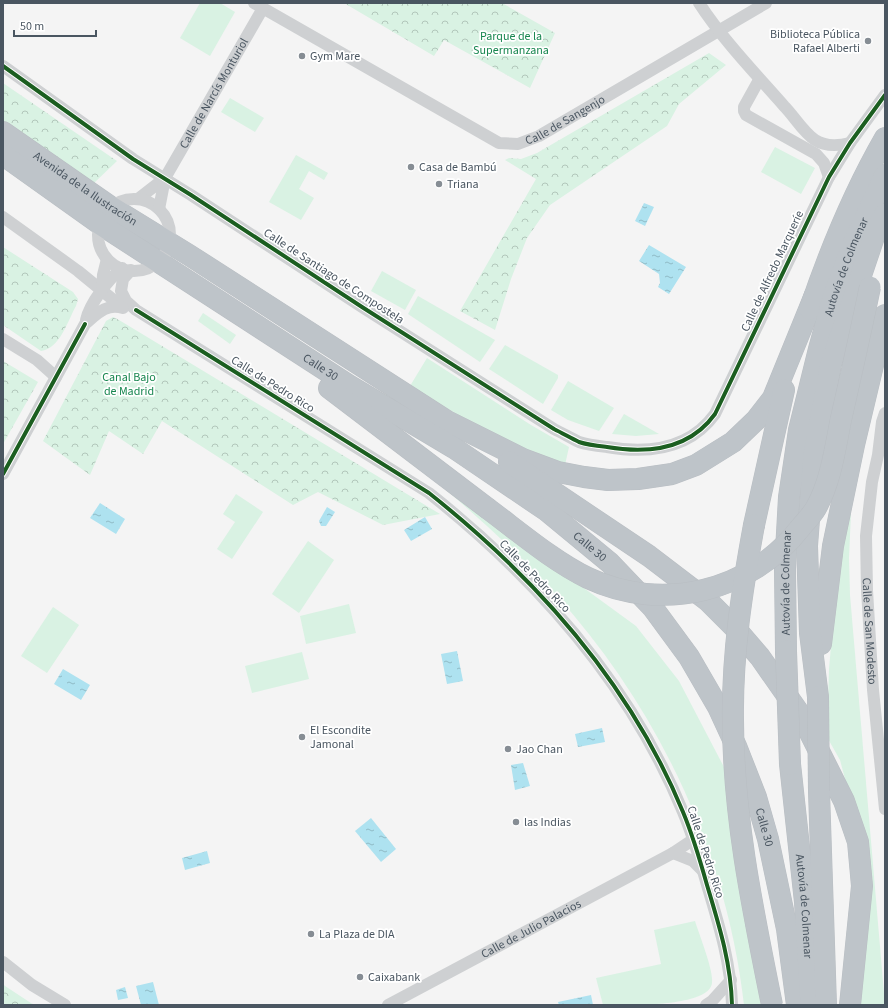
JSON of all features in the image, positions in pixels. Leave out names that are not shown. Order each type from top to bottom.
[{"type":"highway","name":"Avenida de la Ilustración","points":[[3,132],[159,261]]},
{"type":"highway","points":[[447,421],[523,459],[558,472],[608,480],[638,479],[672,474],[696,465],[733,442],[756,420],[772,398],[815,295],[838,234],[866,170],[885,138]]},
{"type":"highway","name":"Avenida de la Ilustración","points":[[3,155],[106,216],[169,243],[447,421]]},
{"type":"highway","name":"Autovía de Colmenar","points":[[811,1005],[805,902],[790,764],[786,651],[785,569],[794,460],[799,430],[833,298],[853,244],[885,175]]},
{"type":"highway","name":"Autovía de Colmenar","points":[[826,1005],[819,791],[818,697],[810,633],[807,546],[814,454],[830,364],[876,231],[885,214]]},
{"type":"highway","points":[[186,279],[213,307],[359,410],[542,549],[588,578],[628,592],[652,595],[675,594],[705,589],[734,581],[763,565],[792,538],[816,508],[829,477],[870,287],[885,244]]},
{"type":"highway","name":"Calle 30","points":[[159,261],[350,386],[454,448],[547,511],[610,563],[653,608],[689,657],[727,725],[746,769],[763,818],[788,929],[797,1005]]},
{"type":"highway","points":[[772,1005],[758,937],[736,796],[733,721],[734,675],[740,603],[754,525],[783,391],[815,295]]},
{"type":"highway","points":[[785,569],[782,509],[786,428],[815,295]]},
{"type":"highway","points":[[818,697],[821,635],[833,546],[854,445],[875,364],[885,315]]},
{"type":"highway","points":[[875,364],[885,335]]},
{"type":"highway","points":[[350,386],[539,518],[598,568],[642,613],[681,663],[709,711],[736,774],[754,829],[781,933],[790,1005]]},
{"type":"highway","name":"Calle 30","points":[[447,421],[649,556],[708,601],[735,628],[781,686],[802,717],[831,772],[844,801],[858,842],[862,886],[851,1004]]},
{"type":"street","points":[[699,3],[759,80],[812,137],[830,145],[840,146],[850,143]]},
{"type":"street","name":"Calle de Sangenjo","points":[[258,5],[499,143],[518,144],[533,140],[766,3]]},
{"type":"street","name":"Calle de Narcís Monturiol","points":[[159,209],[164,178],[258,5]]},
{"type":"street","name":"Calle de Santiago de Compostela","points":[[3,66],[133,159],[554,429],[580,442],[630,451],[673,445]]},
{"type":"street","points":[[759,80],[744,107],[746,115],[816,154],[824,162],[829,177]]},
{"type":"street","name":"Calle de Alfredo Marqueríe","points":[[673,445],[695,435],[707,426],[715,414],[829,177],[850,143],[885,95]]},
{"type":"street","points":[[808,149],[812,143],[812,137]]},
{"type":"street","name":"Calle de Narcís Monturiol","points":[[138,199],[164,178]]},
{"type":"street","points":[[3,474],[85,324],[86,318],[112,276],[126,269],[150,268],[159,261],[165,253],[169,243],[170,231],[166,219],[159,209],[138,199],[121,202],[106,216],[100,242],[107,259],[103,275],[102,290]]},
{"type":"street","name":"Calle de Pedro Rico","points":[[3,217],[102,290],[108,297],[123,308],[136,310]]},
{"type":"street","points":[[107,259],[126,269]]},
{"type":"street","name":"Calle de Pedro Rico","points":[[126,269],[121,291],[126,301],[136,310],[429,493],[469,525],[514,567],[552,607],[580,640],[625,702],[664,768],[694,839],[722,934],[731,980],[732,1005]]},
{"type":"street","points":[[85,324],[107,307],[115,305],[123,308]]},
{"type":"street","points":[[3,339],[37,360],[56,377]]},
{"type":"street","name":"Calle de San Modesto","points":[[885,412],[872,482],[866,536],[867,590],[873,690],[883,751],[885,809]]},
{"type":"street","name":"Calle de San Modesto","points":[[878,455],[885,440]]},
{"type":"street","name":"Calle de Julio Palacios","points":[[388,1005],[673,853],[694,839]]},
{"type":"street","points":[[673,853],[693,861],[703,871]]},
{"type":"street","points":[[3,962],[32,985],[64,1005]]},
{"type":"street","points":[[706,1005],[712,1001],[731,980]]},
{"type":"green space","points":[[200,3],[220,3],[235,12],[210,56],[180,38]]},
{"type":"green space","name":"Parque de la Supermanzana","points":[[344,3],[502,3],[555,33],[530,88],[444,40],[434,56]]},
{"type":"green space","points":[[709,53],[726,65],[679,104],[667,126],[550,205],[527,238],[511,279],[495,330],[460,311],[536,179],[505,160],[509,158],[521,159],[537,153]]},
{"type":"green space","points":[[3,83],[117,161],[93,184],[3,121]]},
{"type":"green space","points":[[230,98],[264,118],[255,132],[221,112]]},
{"type":"green space","points":[[775,147],[815,168],[801,194],[761,172]]},
{"type":"green space","points":[[296,155],[328,173],[324,180],[309,171],[299,189],[314,198],[301,220],[269,202]]},
{"type":"green space","points":[[3,247],[73,292],[78,299],[63,333],[48,349],[41,351],[3,325]]},
{"type":"green space","points":[[382,271],[416,290],[405,310],[371,291]]},
{"type":"green space","points":[[418,296],[495,340],[480,362],[408,314]]},
{"type":"green space","points":[[203,313],[236,335],[230,344],[198,321]]},
{"type":"green space","name":"Canal Bajo de Madrid","points":[[113,317],[440,514],[383,525],[318,492],[293,505],[162,421],[143,454],[109,431],[90,475],[43,441],[106,321]]},
{"type":"green space","points":[[505,345],[558,375],[558,378],[543,404],[489,369]]},
{"type":"green space","points":[[427,358],[531,425],[569,447],[565,465],[524,449],[485,430],[410,386]]},
{"type":"green space","points":[[3,361],[38,382],[3,444]]},
{"type":"green space","points":[[568,381],[614,408],[599,431],[568,420],[551,410]]},
{"type":"green space","points":[[624,414],[659,434],[636,436],[612,434]]},
{"type":"green space","points":[[429,475],[636,626],[679,681],[725,769],[761,1005],[744,1005],[735,948],[722,893],[704,838],[682,785],[656,734],[626,685],[593,639],[556,595],[526,563]]},
{"type":"green space","points":[[236,494],[263,512],[232,559],[217,549],[235,522],[223,514]]},
{"type":"green space","points":[[849,512],[851,513],[849,558],[850,595],[885,1005],[856,1005],[859,832],[840,760],[827,737],[829,669],[835,599]]},
{"type":"green space","points":[[308,541],[334,560],[299,613],[272,594]]},
{"type":"green space","points":[[349,604],[356,633],[306,644],[300,616]]},
{"type":"green space","points":[[53,607],[79,625],[47,673],[21,656]]},
{"type":"green space","points":[[302,652],[309,679],[252,693],[245,666]]},
{"type":"green space","points":[[695,921],[711,970],[712,983],[707,991],[697,997],[682,1001],[646,1005],[603,1005],[596,978],[661,964],[654,930]]},
{"type":"green space","points":[[3,984],[5,986],[34,1005],[3,1005]]},
{"type":"water","points":[[644,203],[654,207],[645,226],[635,221]]},
{"type":"water","points":[[649,245],[686,267],[669,294],[658,287],[660,283],[659,274],[639,261]]},
{"type":"water","points":[[100,503],[125,519],[116,534],[90,518]]},
{"type":"water","points":[[327,507],[335,512],[326,526],[321,526],[319,521]]},
{"type":"water","points":[[425,517],[432,529],[411,541],[404,530]]},
{"type":"water","points":[[457,651],[463,681],[447,684],[441,654]]},
{"type":"water","points":[[63,669],[90,685],[81,700],[54,684]]},
{"type":"water","points":[[602,728],[605,742],[578,747],[575,734]]},
{"type":"water","points":[[523,763],[530,786],[515,790],[511,765]]},
{"type":"water","points":[[371,818],[396,849],[381,862],[355,831]]},
{"type":"water","points":[[207,851],[210,863],[185,870],[182,858]]},
{"type":"water","points":[[153,982],[159,1005],[141,1005],[136,986]]},
{"type":"water","points":[[125,987],[128,998],[118,1000],[116,990]]},
{"type":"water","points":[[591,995],[593,1005],[559,1005],[558,1002]]},
{"type":"cycle path","points":[[3,66],[133,159],[554,429],[582,443],[638,450],[667,447],[680,442],[705,426],[715,414],[829,177],[850,143],[885,95]]},
{"type":"cycle path","points":[[136,310],[429,493],[506,561],[542,597],[576,636],[608,677],[636,720],[661,765],[683,812],[696,848],[720,929],[727,959],[732,1005]]},
{"type":"cycle path","points":[[3,474],[85,324]]},
{"type":"place","name":"Biblioteca Pública Rafael Alberti","points":[[868,41]]},
{"type":"place","name":"Gym Mare","points":[[302,56]]},
{"type":"place","name":"Casa de Bambú","points":[[411,167]]},
{"type":"place","name":"Triana","points":[[439,184]]},
{"type":"place","name":"El Escondite Jamonal","points":[[302,737]]},
{"type":"place","name":"Jao Chan","points":[[508,749]]},
{"type":"place","name":"las Indias","points":[[516,822]]},
{"type":"place","name":"La Plaza de DIA","points":[[311,934]]},
{"type":"place","name":"Caixabank","points":[[360,977]]}]
